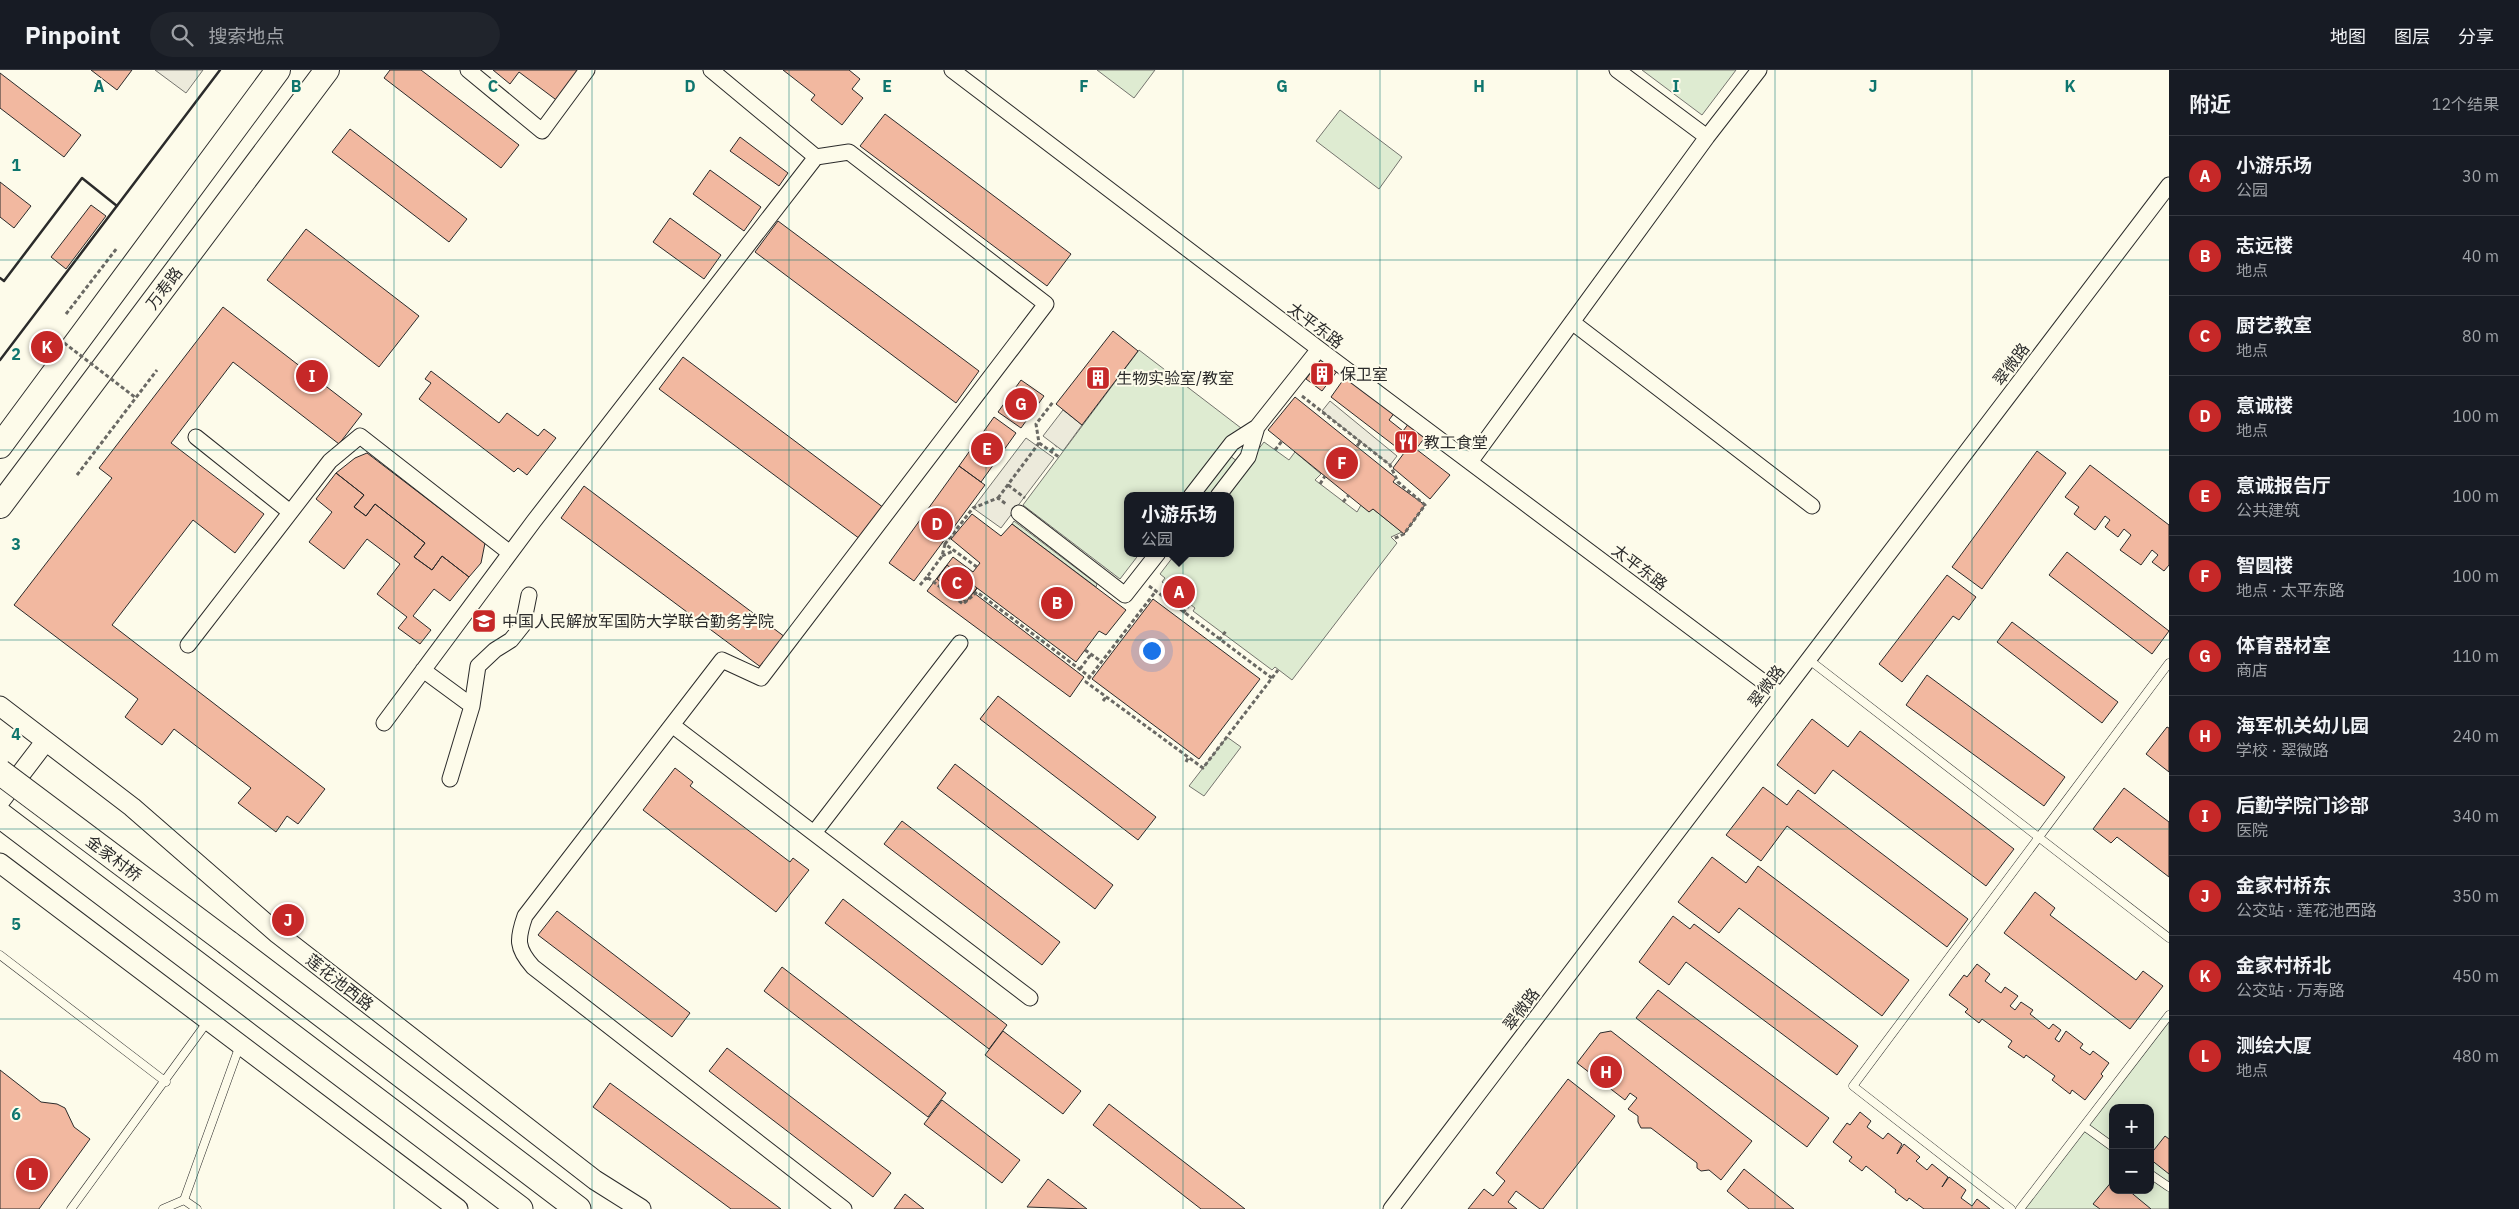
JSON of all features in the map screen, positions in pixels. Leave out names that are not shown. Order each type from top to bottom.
[{"type":"highway","name":"金家村桥","points":[[0,772],[578,1209]]},
{"type":"highway","points":[[0,815],[520,1209]]},
{"type":"main road","points":[[0,446],[278,70]]},
{"type":"main road","name":"万寿路","points":[[0,506],[327,70]]},
{"type":"street","points":[[468,70],[542,131],[587,70]]},
{"type":"street","points":[[711,70],[816,156]]},
{"type":"street","name":"太平东路","points":[[952,70],[1319,349],[1781,694]]},
{"type":"street","points":[[1617,70],[1708,137]]},
{"type":"street","points":[[1470,462],[1759,70]]},
{"type":"street","points":[[384,723],[510,553],[816,156],[849,152],[1046,304],[761,678],[722,660],[525,916],[519,933],[522,954],[533,967],[844,1209]]},
{"type":"street","name":"翠微路","points":[[1391,1209],[2169,185]]},
{"type":"street","points":[[1572,322],[1812,506]]},
{"type":"street","points":[[1194,492],[1232,443],[1257,427],[1319,349]]},
{"type":"street","points":[[1221,492],[1248,457],[1257,427]]},
{"type":"street","points":[[188,645],[330,461],[360,436],[510,553]]},
{"type":"street","points":[[196,437],[290,512]]},
{"type":"street","points":[[1019,513],[1125,595],[1155,557]]},
{"type":"street","points":[[450,779],[472,706],[478,666],[495,650],[511,640],[523,625],[529,594]]},
{"type":"street","points":[[814,833],[960,643]]},
{"type":"street","points":[[423,670],[472,706]]},
{"type":"street","name":"莲花池西路","points":[[0,706],[132,807],[278,934],[595,1180],[641,1209]]},
{"type":"street","points":[[672,726],[1030,998]]},
{"type":"street","points":[[0,801],[45,742]]},
{"type":"street","points":[[0,863],[458,1209]]},
{"type":"lane","points":[[1808,660],[2169,938]]},
{"type":"lane","points":[[2011,1209],[1852,1086],[2037,836],[2169,662]]},
{"type":"lane","points":[[0,955],[166,1082]]},
{"type":"lane","points":[[2020,1209],[2169,1015]]},
{"type":"lane","points":[[71,1209],[166,1082],[208,1021]]},
{"type":"lane","points":[[163,1209],[184,1200],[240,1045]]},
{"type":"lane","points":[[2084,1126],[2109,1144]]},
{"type":"lane","points":[[2154,1177],[2169,1188]]},
{"type":"lane","points":[[184,1200],[197,1209]]},
{"type":"path","points":[[66,314],[117,248]]},
{"type":"path","points":[[59,339],[136,398]]},
{"type":"path","points":[[77,475],[157,370]]},
{"type":"path","points":[[1290,387],[1390,465],[1398,482],[1425,505],[1404,534],[1393,540]]},
{"type":"path","points":[[1053,402],[1036,424],[1039,443],[1059,457]]},
{"type":"path","points":[[1275,450],[1282,442]]},
{"type":"path","points":[[1357,446],[1360,442]]},
{"type":"path","points":[[920,585],[942,556],[945,544],[973,508],[998,498],[1039,443]]},
{"type":"path","points":[[1051,452],[1056,446]]},
{"type":"path","points":[[1320,484],[1325,476]]},
{"type":"path","points":[[1008,485],[1027,500]]},
{"type":"path","points":[[1343,502],[1349,495]]},
{"type":"path","points":[[998,498],[1019,513]]},
{"type":"path","points":[[945,544],[977,567]]},
{"type":"path","points":[[942,556],[954,551]]},
{"type":"path","points":[[927,577],[963,604],[977,592],[1060,652],[1090,677]]},
{"type":"path","points":[[1138,578],[1272,678]]},
{"type":"path","points":[[1156,591],[1086,682],[1203,768],[1278,670]]},
{"type":"path","points":[[1183,612],[1190,604]]},
{"type":"path","points":[[1219,640],[1226,631]]},
{"type":"path","points":[[1085,650],[1102,662]]},
{"type":"path","points":[[1080,669],[1091,654]]},
{"type":"path","points":[[1103,701],[1106,696]]},
{"type":"path","points":[[1186,762],[1188,758]]},
{"type":"green space","points":[[1097,70],[1155,70],[1134,98]]},
{"type":"green space","points":[[1642,70],[1736,70],[1702,115]]},
{"type":"green space","points":[[1340,110],[1402,157],[1379,189],[1316,141]]},
{"type":"green space","points":[[1139,350],[1241,428],[1189,492],[1124,492],[1124,557],[1137,557],[1120,579],[1023,505]]},
{"type":"green space","points":[[1264,442],[1289,460],[1295,452],[1321,474],[1315,480],[1357,512],[1361,505],[1369,511],[1373,509],[1402,532],[1391,537],[1397,543],[1292,680],[1275,667],[1272,670],[1193,611],[1195,608],[1162,582],[1165,578],[1160,574],[1173,557],[1234,557],[1234,492],[1225,492]]},
{"type":"green space","points":[[1229,455],[1238,462],[1215,492],[1199,492]]},
{"type":"green space","points":[[1014,521],[1097,584],[1096,587],[1012,524]]},
{"type":"green space","points":[[1227,737],[1241,747],[1204,796],[1189,786]]},
{"type":"green space","points":[[2169,1015],[2169,1209],[2020,1209]]},
{"type":"shaded area","points":[[155,70],[203,70],[186,93]]},
{"type":"shaded area","points":[[1330,401],[1397,456],[1390,465],[1322,411]]},
{"type":"shaded area","points":[[1063,410],[1082,425],[1063,451],[1043,436]]},
{"type":"shaded area","points":[[1026,438],[1054,458],[1001,528],[973,508]]},
{"type":"building","points":[[91,70],[132,70],[117,90]]},
{"type":"building","points":[[390,70],[421,70],[519,145],[501,168],[384,78]]},
{"type":"building","points":[[493,70],[583,70],[559,102],[519,72],[510,84]]},
{"type":"building","points":[[783,70],[849,70],[860,79],[852,89],[863,98],[842,125],[811,100],[815,95]]},
{"type":"building","points":[[0,73],[81,135],[64,157],[0,108]]},
{"type":"building","points":[[885,114],[1071,254],[1047,286],[860,146]]},
{"type":"building","points":[[350,129],[467,219],[449,242],[332,152]]},
{"type":"building","points":[[740,137],[788,173],[779,186],[730,151]]},
{"type":"building","points":[[710,170],[761,207],[744,231],[693,194]]},
{"type":"building","points":[[0,182],[31,206],[14,228],[0,217]]},
{"type":"building","points":[[91,205],[106,216],[66,269],[51,257]]},
{"type":"building","points":[[670,218],[721,255],[704,279],[653,242]]},
{"type":"building","points":[[778,221],[979,371],[956,403],[755,252]]},
{"type":"building","points":[[306,229],[419,316],[379,367],[267,280]]},
{"type":"building","points":[[223,307],[362,414],[339,444],[233,362],[171,443],[264,514],[235,553],[193,520],[112,625],[325,789],[298,824],[287,816],[276,832],[238,803],[251,788],[174,729],[162,745],[125,717],[138,699],[14,605],[112,478],[99,468]]},
{"type":"building","name":"生物实验室/教室","points":[[1113,331],[1138,351],[1082,425],[1056,404]]},
{"type":"building","points":[[683,357],[884,508],[860,539],[659,389]]},
{"type":"building","name":"保卫室","points":[[1322,358],[1338,370],[1322,391],[1306,379]]},
{"type":"building","points":[[431,371],[499,423],[507,413],[538,436],[544,429],[556,438],[527,475],[518,468],[514,472],[419,399],[431,383],[425,379]]},
{"type":"building","name":"教工食堂","points":[[1346,376],[1395,412],[1389,420],[1403,431],[1409,423],[1426,436],[1416,449],[1450,475],[1430,499],[1393,468],[1404,453],[1331,397]]},
{"type":"building","points":[[1021,380],[1044,396],[1021,428],[998,412]]},
{"type":"building","points":[[1295,397],[1396,478],[1393,482],[1425,505],[1404,534],[1373,509],[1369,512],[1268,430]]},
{"type":"building","points":[[994,417],[1016,433],[981,482],[959,466]]},
{"type":"building","points":[[2037,451],[2066,473],[1982,589],[1952,567]]},
{"type":"building","points":[[367,453],[485,543],[481,563],[469,577],[442,556],[432,570],[414,557],[425,543],[375,504],[366,516],[354,507],[364,495],[336,473],[355,458]]},
{"type":"building","points":[[2090,465],[2169,525],[2169,565],[2164,571],[2152,562],[2158,555],[2152,550],[2141,565],[2120,550],[2131,535],[2124,529],[2118,537],[2105,527],[2110,520],[2105,516],[2095,530],[2074,514],[2079,507],[2065,497]]},
{"type":"building","points":[[959,466],[985,485],[914,581],[889,563]]},
{"type":"building","points":[[336,473],[364,495],[354,507],[366,516],[375,504],[425,543],[414,557],[432,570],[442,556],[469,577],[450,601],[434,589],[413,616],[431,630],[420,644],[398,628],[407,617],[377,594],[400,564],[367,539],[344,569],[309,542],[332,512],[316,499]]},
{"type":"building","points":[[584,486],[785,637],[762,668],[561,518]]},
{"type":"building","points":[[972,514],[1001,536],[1012,524],[1126,610],[1106,635],[1099,631],[1076,662],[977,588],[974,593],[1084,677],[1070,697],[927,591],[953,557],[973,572],[980,563],[951,539]]},
{"type":"building","points":[[2067,552],[2169,631],[2152,654],[2049,575]]},
{"type":"building","points":[[947,565],[977,588],[966,602],[937,579]]},
{"type":"building","points":[[1947,575],[1976,597],[1959,620],[1953,616],[1902,682],[1879,664]]},
{"type":"building","points":[[1153,599],[1260,679],[1199,759],[1092,679]]},
{"type":"building","points":[[2012,622],[2118,702],[2102,723],[1997,642]]},
{"type":"building","points":[[1927,675],[2065,777],[2044,806],[1906,705]]},
{"type":"building","points":[[998,696],[1156,817],[1138,840],[980,719]]},
{"type":"building","points":[[1812,719],[1848,747],[1860,731],[2014,849],[1986,886],[1833,770],[1815,794],[1777,765]]},
{"type":"building","points":[[2167,727],[2169,728],[2169,772],[2146,754]]},
{"type":"building","points":[[955,764],[1113,885],[1095,909],[937,788]]},
{"type":"building","points":[[675,768],[693,782],[690,786],[790,862],[793,858],[809,870],[776,912],[643,810]]},
{"type":"building","points":[[1763,787],[1787,805],[1798,790],[1968,919],[1947,947],[1787,826],[1761,861],[1726,835]]},
{"type":"building","points":[[2124,788],[2169,822],[2169,877],[2117,837],[2111,843],[2093,829]]},
{"type":"building","points":[[902,821],[1060,942],[1042,965],[884,844]]},
{"type":"building","points":[[1712,857],[1746,883],[1758,866],[1909,980],[1882,1016],[1739,908],[1719,933],[1678,902]]},
{"type":"building","points":[[2035,892],[2055,908],[2050,915],[2136,980],[2143,971],[2163,986],[2130,1029],[2004,933]]},
{"type":"building","points":[[843,899],[1007,1025],[989,1049],[825,923]]},
{"type":"building","points":[[557,911],[690,1013],[672,1037],[538,935]]},
{"type":"building","points":[[1673,916],[1690,929],[1694,924],[1858,1046],[1837,1075],[1686,962],[1669,985],[1639,962]]},
{"type":"building","points":[[1977,964],[1990,974],[1985,981],[2001,993],[2005,987],[2018,996],[2010,1006],[2015,1010],[2021,1002],[2033,1010],[2030,1014],[2049,1029],[2053,1024],[2061,1030],[2055,1039],[2059,1042],[2066,1031],[2083,1044],[2080,1048],[2090,1055],[2093,1051],[2109,1063],[2101,1074],[2103,1076],[2085,1100],[2072,1090],[2070,1094],[2052,1080],[2055,1076],[2026,1055],[2024,1058],[2008,1047],[2012,1041],[1982,1019],[1979,1023],[1965,1012],[1968,1009],[1949,995],[1964,975],[1967,977]]},
{"type":"building","points":[[782,967],[946,1093],[928,1117],[764,991]]},
{"type":"building","points":[[1658,990],[1829,1118],[1807,1147],[1636,1018]]},
{"type":"building","points":[[1003,1031],[1081,1091],[1063,1114],[985,1055]]},
{"type":"building","points":[[1611,1031],[1752,1141],[1721,1180],[1709,1170],[1701,1171],[1697,1168],[1697,1163],[1651,1128],[1641,1128],[1638,1116],[1628,1109],[1637,1098],[1630,1093],[1625,1100],[1577,1063],[1600,1033]]},
{"type":"building","points":[[727,1048],[891,1173],[873,1197],[709,1071]]},
{"type":"building","points":[[0,1070],[41,1102],[57,1104],[65,1108],[74,1127],[90,1139],[39,1209],[0,1209]]},
{"type":"building","points":[[1568,1079],[1615,1116],[1543,1209],[1540,1209],[1516,1191],[1508,1202],[1517,1209],[1468,1209],[1484,1189],[1493,1196],[1505,1181],[1496,1173]]},
{"type":"building","points":[[610,1083],[781,1209],[731,1209],[593,1107]]},
{"type":"building","points":[[942,1100],[1020,1160],[1002,1183],[924,1124]]},
{"type":"building","points":[[1109,1104],[1245,1209],[1201,1209],[1093,1125]]},
{"type":"building","points":[[1860,1112],[1871,1121],[1867,1127],[1883,1139],[1888,1133],[1902,1144],[1897,1154],[1904,1144],[1920,1157],[1916,1161],[1927,1170],[1932,1164],[1948,1177],[1942,1187],[1949,1177],[1966,1190],[1961,1198],[1972,1206],[1977,1199],[1990,1209],[1924,1209],[1909,1198],[1907,1201],[1866,1166],[1862,1171],[1849,1161],[1852,1157],[1833,1142],[1847,1123],[1850,1125]]},
{"type":"building","points":[[2165,1136],[2169,1139],[2169,1174],[2154,1162],[2154,1150]]},
{"type":"building","points":[[1744,1169],[1794,1209],[1749,1209],[1727,1191]]},
{"type":"building","points":[[1048,1179],[1087,1209],[1027,1207]]},
{"type":"building","points":[[2109,1185],[2109,1194],[2133,1194],[2151,1209],[2100,1209],[2093,1204]]},
{"type":"building","points":[[905,1194],[924,1209],[894,1209]]},
{"type":"wall","points":[[0,360],[220,70]]},
{"type":"wall","points":[[0,278],[4,281],[82,178],[117,206]]},
{"type":"place","name":"金家村桥北","points":[[47,347]]},
{"type":"place","name":"保卫室","points":[[1322,374]]},
{"type":"place","name":"后勤学院门诊部","points":[[312,376]]},
{"type":"place","name":"生物实验室/教室","points":[[1098,378]]},
{"type":"place","name":"体育器材室","points":[[1021,404]]},
{"type":"place","name":"教工食堂","points":[[1406,442]]},
{"type":"place","name":"意诚报告厅","points":[[987,449]]},
{"type":"place","name":"智圆楼","points":[[1342,463]]},
{"type":"place","name":"意诚楼","points":[[937,524]]},
{"type":"place","name":"厨艺教室","points":[[957,583]]},
{"type":"place","name":"小游乐场","points":[[1179,592]]},
{"type":"place","name":"志远楼","points":[[1057,603]]},
{"type":"place","name":"中国人民解放军国防大学联合勤务学院","points":[[484,621]]},
{"type":"place","name":"金家村桥东","points":[[288,920]]},
{"type":"place","name":"海军机关幼儿园","points":[[1606,1072]]},
{"type":"place","name":"测绘大厦","points":[[32,1174]]}]
